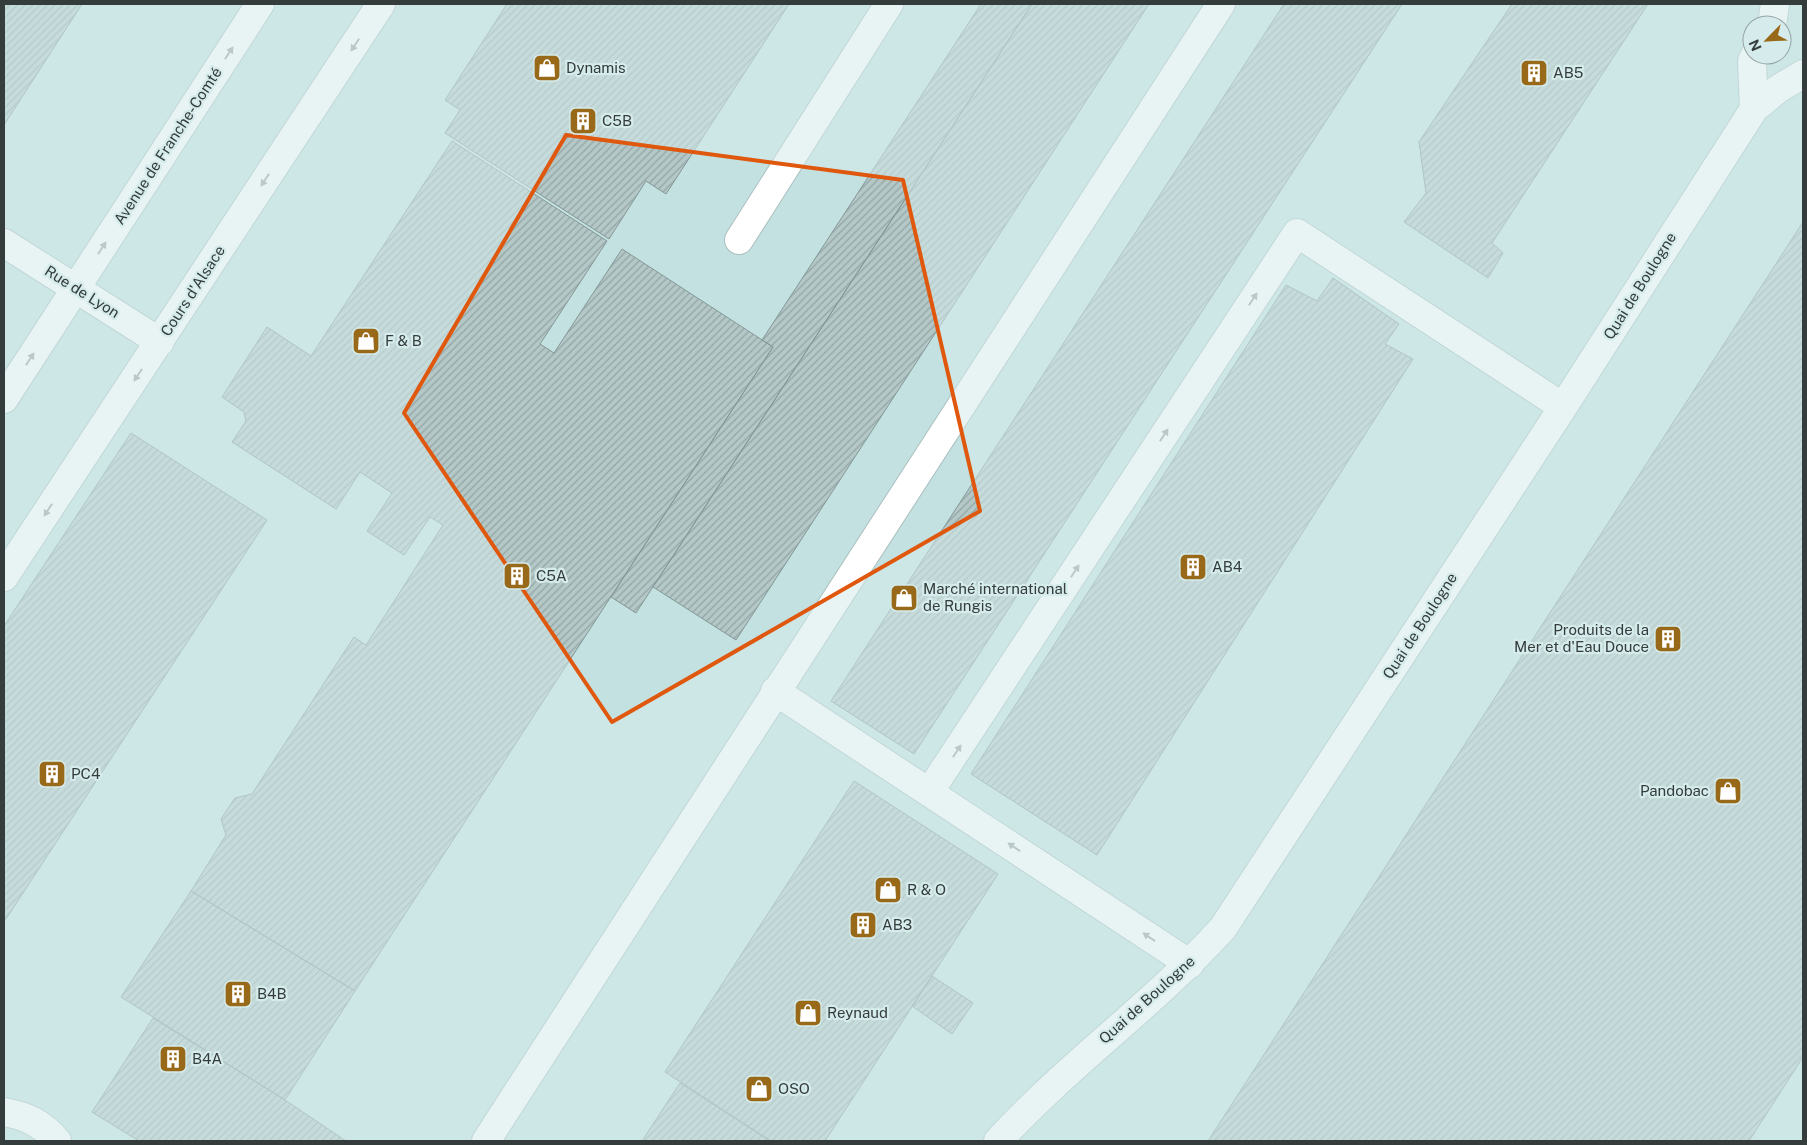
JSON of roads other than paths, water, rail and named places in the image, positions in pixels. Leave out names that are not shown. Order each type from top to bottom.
[{"type":"lane","name":"Avenue de Franche-Comté","points":[[4,400],[260,4]]},
{"type":"lane","name":"Cours d'Alsace","points":[[4,577],[381,4]]},
{"type":"lane","points":[[738,240],[889,4]]},
{"type":"lane","points":[[486,1141],[775,691],[1221,4]]},
{"type":"lane","points":[[1752,65],[1754,109]]},
{"type":"lane","name":"Quai de Boulogne","points":[[998,1141],[1084,1056],[1190,964],[1223,928],[1754,109],[1778,89],[1803,74]]},
{"type":"lane","points":[[930,792],[1296,234],[1563,406]]},
{"type":"lane","name":"Rue de Lyon","points":[[4,243],[160,342]]},
{"type":"lane","points":[[775,691],[1190,964]]},
{"type":"lane","points":[[4,1112],[27,1117],[47,1129],[58,1141]]},
{"type":"place","name":"Dynamis","points":[[547,68]]},
{"type":"place","name":"AB5","points":[[1534,73]]},
{"type":"place","name":"C5B","points":[[583,121]]},
{"type":"place","name":"F & B","points":[[366,341]]},
{"type":"place","name":"AB4","points":[[1193,567]]},
{"type":"place","name":"C5A","points":[[517,576]]},
{"type":"place","name":"Marché international de Rungis","points":[[904,598]]},
{"type":"place","name":"Produits de la Mer et d'Eau Douce","points":[[1668,639]]},
{"type":"place","name":"PC4","points":[[52,774]]},
{"type":"place","name":"Pandobac","points":[[1728,791]]},
{"type":"place","name":"R & O","points":[[888,890]]},
{"type":"place","name":"AB3","points":[[863,925]]},
{"type":"place","name":"B4B","points":[[238,994]]},
{"type":"place","name":"Reynaud","points":[[808,1013]]},
{"type":"place","name":"B4A","points":[[173,1059]]},
{"type":"place","name":"OSO","points":[[759,1089]]}]
